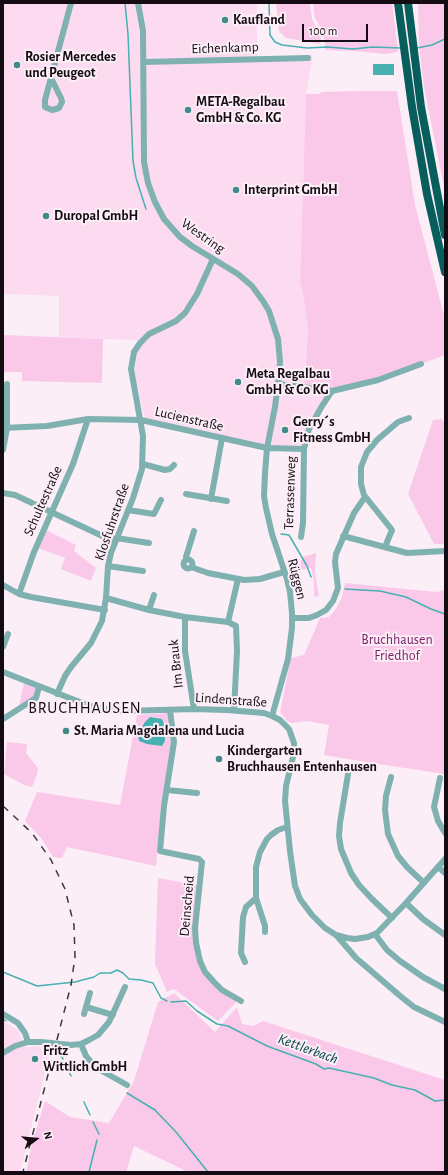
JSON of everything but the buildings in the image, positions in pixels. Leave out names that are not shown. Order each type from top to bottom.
[{"type":"highway","points":[[398,3],[412,107],[427,194],[445,272]]},
{"type":"highway","points":[[408,3],[421,107],[445,235]]},
{"type":"street","points":[[51,78],[62,102],[59,108],[52,110],[46,107],[45,102],[56,53],[71,3]]},
{"type":"street","name":"Westring","points":[[138,3],[144,62],[144,157],[146,176],[150,190],[160,213],[174,231],[192,246],[244,279],[259,296],[269,311],[276,328],[280,362],[279,384],[267,448]]},
{"type":"street","name":"Eichenkamp","points":[[144,62],[308,58]]},
{"type":"street","name":"Klosfuhrstraße","points":[[57,694],[71,667],[95,638],[102,621],[105,610],[108,566],[116,540],[138,484],[143,464],[144,444],[131,369],[132,359],[142,340],[149,334],[176,321],[185,313],[197,294],[213,259]]},
{"type":"street","points":[[279,384],[332,391],[378,380],[421,364]]},
{"type":"street","points":[[3,450],[7,384]]},
{"type":"street","points":[[304,449],[309,429],[332,391]]},
{"type":"street","points":[[385,547],[392,530],[365,497],[361,484],[360,471],[367,452],[377,440],[398,422],[409,418]]},
{"type":"street","name":"Lucienstraße","points":[[5,428],[47,426],[88,419],[141,420],[267,448],[304,449]]},
{"type":"street","name":"Schultestraße","points":[[19,594],[50,512],[72,464],[88,419]]},
{"type":"street","points":[[212,499],[222,438]]},
{"type":"street","name":"Rüggen","points":[[267,448],[264,483],[266,508],[291,600],[292,618],[291,649],[272,716]]},
{"type":"street","name":"Terrassenweg","points":[[301,537],[303,523],[304,449]]},
{"type":"street","points":[[143,464],[166,470],[170,469],[174,465]]},
{"type":"street","points":[[3,493],[15,494],[50,512],[116,540],[150,543]]},
{"type":"street","points":[[186,494],[227,501]]},
{"type":"street","points":[[292,618],[307,618],[317,615],[326,610],[333,601],[338,588],[335,558],[354,513],[365,497]]},
{"type":"street","points":[[128,510],[154,514],[161,500]]},
{"type":"street","points":[[194,531],[186,557],[187,560],[183,563],[184,567],[187,569],[191,567],[208,573],[248,580],[260,579],[284,572]]},
{"type":"street","points":[[343,536],[410,553],[445,551]]},
{"type":"street","points":[[108,566],[143,571]]},
{"type":"street","points":[[228,622],[238,579]]},
{"type":"street","points":[[3,584],[19,594],[39,599],[105,610]]},
{"type":"street","points":[[149,610],[154,595]]},
{"type":"street","points":[[106,598],[149,610],[234,624],[237,628],[234,710]]},
{"type":"street","name":"Im Brauk","points":[[185,617],[185,651],[194,709]]},
{"type":"street","points":[[3,648],[8,634]]},
{"type":"street","name":"Lindenstraße","points":[[3,672],[90,706],[110,710],[194,709],[259,712],[272,716],[287,726],[294,744],[294,753],[285,791],[287,827],[296,889],[307,909],[321,924],[336,935]]},
{"type":"street","points":[[3,719],[36,698],[39,687]]},
{"type":"street","points":[[170,710],[174,742],[167,790],[197,794]]},
{"type":"street","points":[[349,768],[340,822],[339,836],[341,849],[359,885],[392,918]]},
{"type":"street","points":[[391,777],[386,796],[385,810],[388,834],[398,856],[407,868],[424,883]]},
{"type":"street","points":[[440,778],[434,807],[438,821],[445,833]]},
{"type":"street","name":"Deinscheid","points":[[167,790],[160,851],[199,859],[202,862],[195,932],[200,961],[205,972],[222,990],[241,1001]]},
{"type":"street","points":[[265,932],[265,926],[256,898],[256,867],[262,847],[271,835],[278,830],[287,827]]},
{"type":"street","points":[[336,935],[355,939],[375,934],[382,930],[441,863],[445,873]]},
{"type":"street","points":[[245,962],[241,953],[243,917],[246,907],[256,898]]},
{"type":"street","points":[[406,904],[445,935]]},
{"type":"street","points":[[375,934],[387,950],[400,961],[423,977],[445,989]]},
{"type":"street","points":[[336,935],[356,958],[414,1007],[445,1022]]},
{"type":"street","points":[[3,1053],[15,1046],[28,1042],[41,1042],[60,1045],[81,1044],[98,1035],[113,1015],[125,987]]},
{"type":"street","points":[[84,1014],[90,993]]},
{"type":"street","points":[[86,1007],[113,1015]]},
{"type":"street","points":[[3,1014],[18,1023],[25,1033],[28,1042]]},
{"type":"street","points":[[81,1044],[86,1056],[95,1067],[127,1085]]},
{"type":"shaded area","points":[[3,3],[257,3],[257,58],[313,55],[306,94],[300,281],[308,331],[304,379],[329,393],[302,448],[271,447],[145,418],[134,371],[136,353],[141,343],[138,340],[59,337],[59,296],[3,294]]},
{"type":"shaded area","points":[[3,1021],[18,1030],[25,1047],[39,1046],[51,1049],[20,1172],[3,1172]]},
{"type":"green space","points":[[276,3],[310,3],[312,19],[320,35],[320,44],[286,38],[279,31]]},
{"type":"green space","points":[[313,3],[392,3],[398,51],[384,54],[326,50],[323,33],[315,18]]},
{"type":"green space","points":[[418,3],[445,3],[445,192],[424,87],[419,46]]},
{"type":"green space","points":[[397,91],[415,205],[445,319],[445,355],[339,389],[304,386],[308,331],[300,281],[306,94]]},
{"type":"green space","points":[[3,335],[103,339],[102,383],[22,381],[22,372],[3,372]]},
{"type":"green space","points":[[442,419],[445,424],[445,544],[434,544],[408,494],[433,420]]},
{"type":"green space","points":[[46,530],[76,545],[74,551],[96,568],[91,581],[61,569],[65,558],[38,548]]},
{"type":"green space","points":[[316,553],[315,573],[319,596],[314,597],[314,581],[311,568],[301,570],[300,563],[303,557]]},
{"type":"green space","name":"Bruchhausen Friedhof","points":[[345,583],[436,592],[445,590],[445,774],[324,755],[329,725],[307,721],[292,723],[287,721],[280,712],[291,658],[304,655],[320,618],[329,617],[336,609],[342,597]]},
{"type":"green space","points":[[24,683],[37,689],[34,698],[19,706]]},
{"type":"green space","points":[[168,713],[174,749],[161,806],[156,866],[67,847],[62,858],[53,857],[41,838],[25,821],[37,792],[120,805],[137,715]]},
{"type":"green space","points":[[7,742],[27,744],[26,753],[38,768],[32,787],[24,785],[4,774]]},
{"type":"green space","points":[[158,878],[201,886],[196,934],[203,965],[218,985],[240,998],[218,1021],[174,989],[167,992],[155,964]]},
{"type":"green space","points":[[174,993],[215,1032],[237,1007],[242,1024],[253,1026],[263,1021],[445,1080],[445,1172],[188,1172],[134,1146],[126,1172],[26,1172],[33,1140],[45,1101],[70,1117],[109,1123],[134,1081],[158,1002]]},
{"type":"water","points":[[373,64],[394,64],[394,75],[373,75]]},
{"type":"water","points":[[150,717],[162,719],[164,724],[165,741],[162,746],[147,744],[139,741],[139,732]]},
{"type":"waterway","points":[[125,3],[128,34],[133,161],[136,178],[146,209]]},
{"type":"waterway","points":[[269,3],[270,35],[275,42],[282,45],[307,48],[401,48]]},
{"type":"waterway","points":[[417,48],[432,45],[445,39]]},
{"type":"waterway","points":[[281,534],[289,535],[307,566],[311,577]]},
{"type":"waterway","points":[[345,589],[380,591],[406,597],[445,614]]},
{"type":"waterway","points":[[3,972],[37,986],[75,982],[94,977],[100,973],[111,973],[117,970],[129,979],[153,983],[161,998],[167,1001]]},
{"type":"waterway","name":"Kettlerbach","points":[[171,1002],[186,1001],[197,1011],[217,1024],[228,1026],[267,1046],[316,1064],[324,1069],[329,1068],[374,1078],[392,1085],[415,1090],[435,1101],[445,1100]]},
{"type":"waterway","points":[[58,1051],[63,1059]]},
{"type":"waterway","points":[[66,1064],[71,1076]]},
{"type":"waterway","points":[[127,1093],[155,1110],[176,1132],[208,1172]]},
{"type":"waterway","points":[[84,1102],[90,1115]]},
{"type":"waterway","points":[[93,1122],[99,1134]]},
{"type":"waterway","points":[[89,1172],[97,1140]]},
{"type":"railway","points":[[3,806],[32,833],[51,860],[65,889],[74,925],[75,957],[71,985],[23,1172]]},
{"type":"place","name":"Kaufland","points":[[225,20]]},
{"type":"place","name":"Rosier Mercedes und Peugeot","points":[[17,65]]},
{"type":"place","name":"META-Regalbau GmbH & Co. KG","points":[[188,110]]},
{"type":"place","name":"Interprint GmbH","points":[[236,190]]},
{"type":"place","name":"Duropal GmbH","points":[[46,216]]},
{"type":"place","name":"Meta Regalbau GmbH & Co KG","points":[[238,382]]},
{"type":"place","name":"Gerry´s Fitness GmbH","points":[[285,430]]},
{"type":"place","name":"St. Maria Magdalena und Lucia","points":[[66,731]]},
{"type":"place","name":"Kindergarten Bruchhausen Entenhausen","points":[[219,759]]},
{"type":"place","name":"Fritz Wittlich GmbH","points":[[35,1059]]},
{"type":"district","name":"BRUCHHAUSEN","points":[[85,708]]}]
